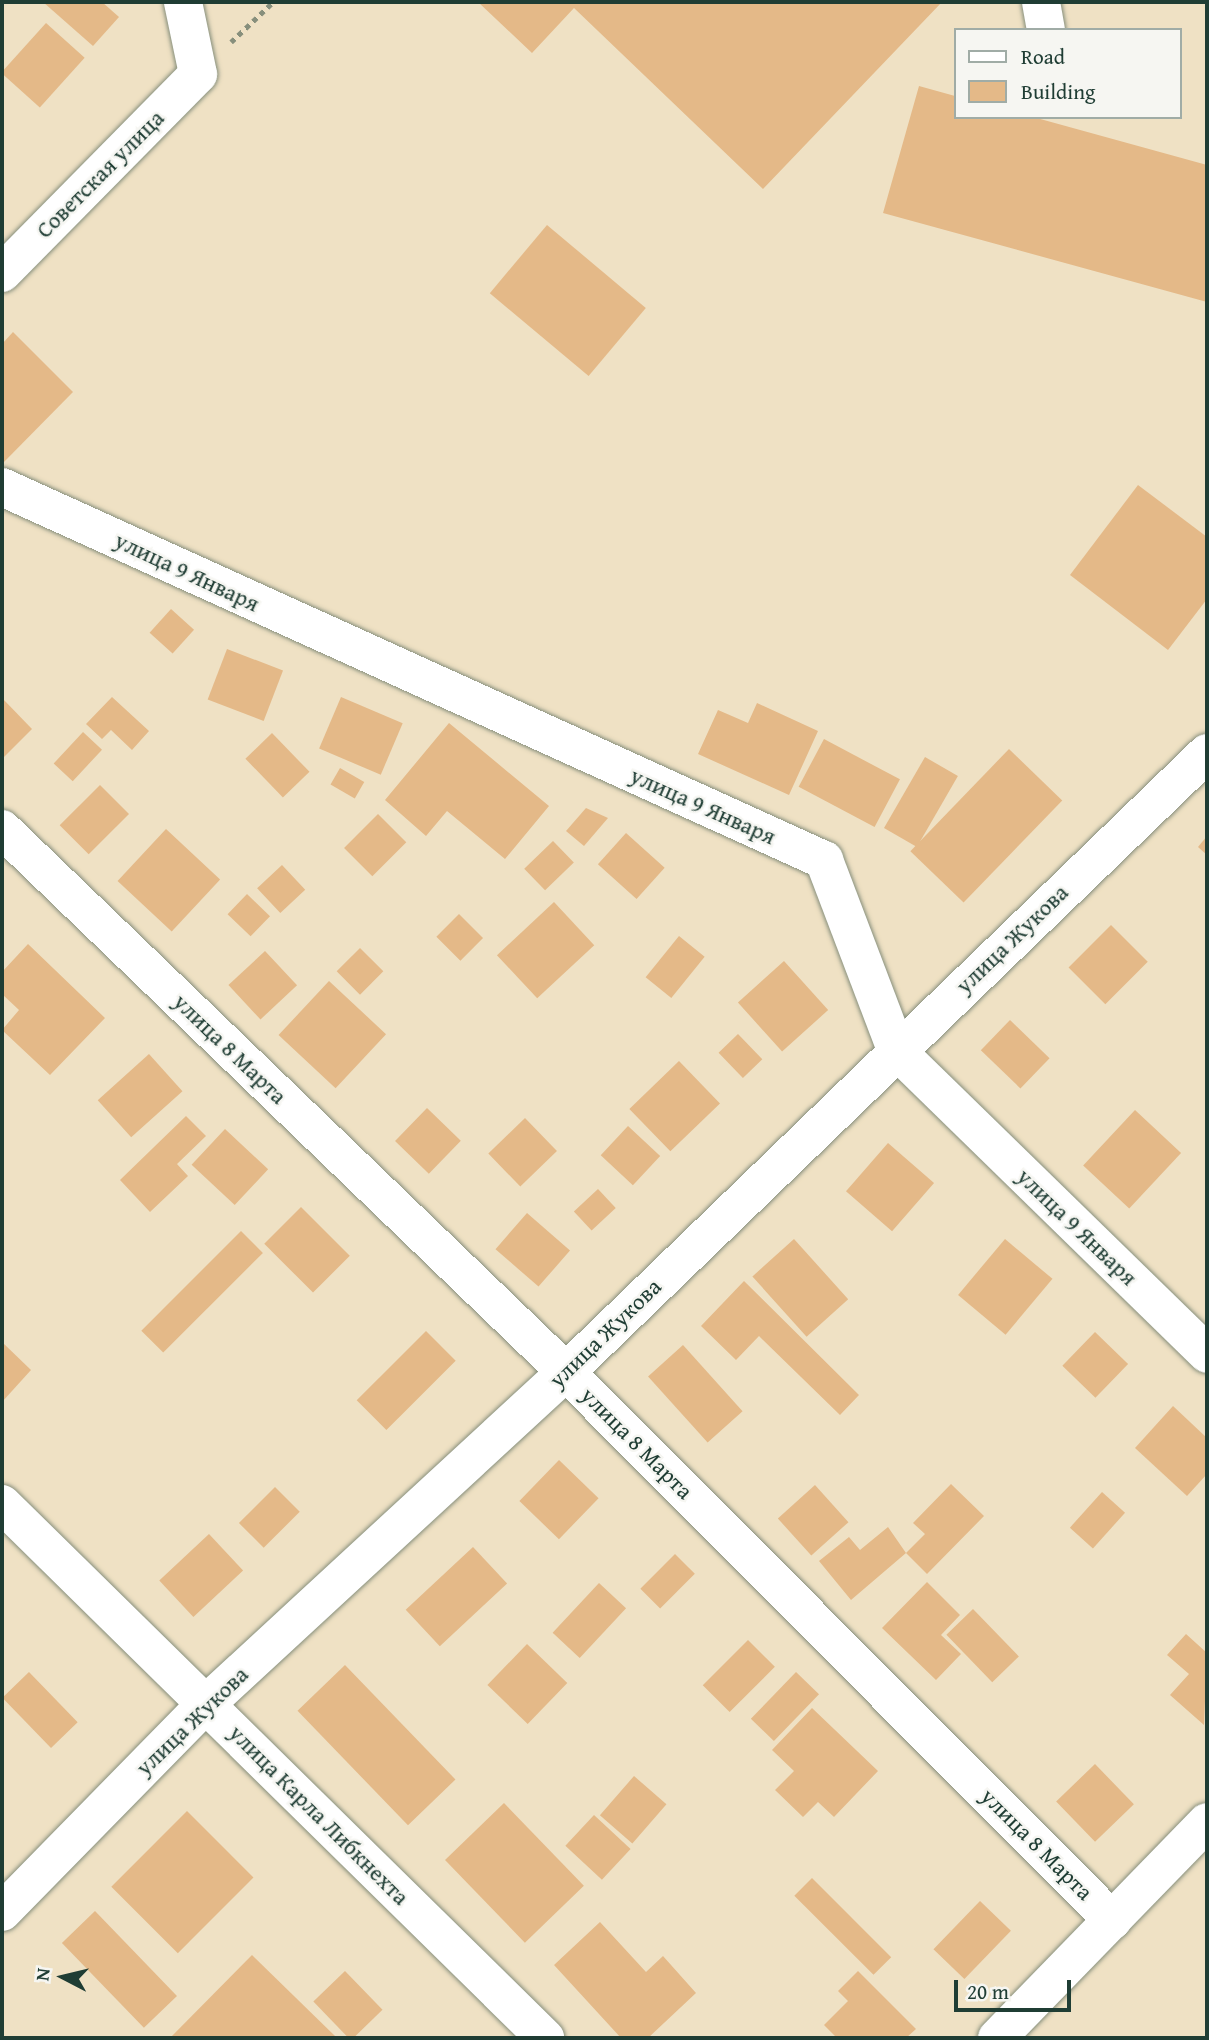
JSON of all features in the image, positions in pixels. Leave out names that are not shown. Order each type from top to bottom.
[{"type":"street","points":[[183,2],[198,74]]},
{"type":"street","points":[[1041,2],[1045,28]]},
{"type":"street","name":"Советская улица","points":[[2,274],[198,74]]},
{"type":"street","name":"улица 9 Января","points":[[2,487],[824,860],[896,1050],[1207,1354]]},
{"type":"street","name":"улица Жукова","points":[[2,1912],[206,1704],[566,1372],[896,1050],[1207,753]]},
{"type":"street","name":"улица 8 Марта","points":[[2,830],[566,1372],[1112,1920]]},
{"type":"street","name":"улица Карла Либкнехта","points":[[2,1504],[545,2038]]},
{"type":"street","points":[[997,2038],[1207,1822]]},
{"type":"path","points":[[198,74],[273,2]]},
{"type":"building","points":[[43,2],[102,2],[119,17],[93,46]]},
{"type":"building","points":[[478,2],[942,2],[763,189],[574,8],[532,53]]},
{"type":"building","points":[[46,23],[85,58],[40,108],[2,72]]},
{"type":"building","points":[[919,86],[954,96],[954,119],[1040,119],[1207,165],[1207,302],[883,213]]},
{"type":"building","points":[[547,225],[646,308],[589,376],[490,293]]},
{"type":"building","points":[[13,332],[73,392],[2,464],[2,344]]},
{"type":"building","points":[[1138,485],[1207,537],[1207,599],[1168,650],[1070,575]]},
{"type":"building","points":[[171,609],[194,630],[173,654],[150,633]]},
{"type":"building","points":[[227,649],[283,671],[264,721],[208,699]]},
{"type":"building","points":[[112,697],[149,731],[132,750],[111,730],[102,739],[86,724]]},
{"type":"building","points":[[341,697],[403,723],[381,775],[319,749]]},
{"type":"building","points":[[2,700],[32,729],[2,759]]},
{"type":"building","points":[[757,703],[818,731],[789,795],[698,754],[718,710],[748,723]]},
{"type":"building","points":[[449,723],[549,806],[505,859],[447,811],[426,836],[385,800]]},
{"type":"building","points":[[83,732],[102,750],[73,781],[54,763]]},
{"type":"building","points":[[272,733],[310,772],[283,798],[245,759]]},
{"type":"building","points":[[824,739],[900,779],[875,827],[799,787]]},
{"type":"building","points":[[1009,749],[1062,800],[964,903],[910,851]]},
{"type":"building","points":[[925,757],[958,776],[917,847],[884,828]]},
{"type":"building","points":[[340,768],[364,782],[355,798],[330,784]]},
{"type":"building","points":[[100,785],[129,814],[89,854],[60,825]]},
{"type":"building","points":[[586,808],[608,818],[584,846],[566,831]]},
{"type":"building","points":[[378,814],[406,842],[372,876],[344,848]]},
{"type":"building","points":[[166,829],[220,879],[172,931],[118,881]]},
{"type":"building","points":[[626,833],[665,868],[637,899],[598,864]]},
{"type":"building","points":[[1207,836],[1207,855],[1198,847]]},
{"type":"building","points":[[553,841],[574,863],[545,890],[524,869]]},
{"type":"building","points":[[282,865],[305,890],[280,913],[257,888]]},
{"type":"building","points":[[247,894],[270,916],[251,936],[228,914]]},
{"type":"building","points":[[554,902],[594,945],[537,998],[497,955]]},
{"type":"building","points":[[459,914],[483,938],[460,961],[436,937]]},
{"type":"building","points":[[1111,925],[1148,962],[1105,1004],[1069,967]]},
{"type":"building","points":[[679,936],[705,957],[671,998],[646,977]]},
{"type":"building","points":[[28,944],[105,1018],[50,1075],[2,1030],[19,1010],[2,994],[2,972]]},
{"type":"building","points":[[360,948],[383,971],[360,995],[337,971]]},
{"type":"building","points":[[265,951],[297,985],[260,1019],[228,985]]},
{"type":"building","points":[[784,961],[828,1010],[782,1052],[738,1002]]},
{"type":"building","points":[[329,981],[386,1034],[336,1088],[279,1035]]},
{"type":"building","points":[[1010,1020],[1050,1058],[1020,1088],[981,1050]]},
{"type":"building","points":[[738,1034],[762,1059],[743,1078],[719,1053]]},
{"type":"building","points":[[149,1054],[182,1091],[131,1137],[98,1100]]},
{"type":"building","points":[[679,1061],[720,1103],[670,1151],[629,1109]]},
{"type":"building","points":[[427,1108],[461,1141],[429,1174],[395,1141]]},
{"type":"building","points":[[1135,1110],[1181,1153],[1129,1209],[1083,1166]]},
{"type":"building","points":[[186,1116],[206,1136],[177,1164],[188,1176],[150,1212],[120,1180]]},
{"type":"building","points":[[525,1118],[557,1151],[520,1187],[488,1153]]},
{"type":"building","points":[[628,1126],[660,1156],[633,1185],[601,1155]]},
{"type":"building","points":[[225,1129],[268,1169],[235,1205],[192,1165]]},
{"type":"building","points":[[888,1143],[934,1183],[892,1231],[846,1191]]},
{"type":"building","points":[[598,1189],[616,1208],[592,1231],[574,1212]]},
{"type":"building","points":[[301,1207],[350,1256],[313,1293],[264,1244]]},
{"type":"building","points":[[527,1213],[570,1250],[539,1287],[496,1249]]},
{"type":"building","points":[[241,1231],[263,1253],[163,1353],[141,1331]]},
{"type":"building","points":[[794,1239],[848,1299],[807,1337],[752,1276]]},
{"type":"building","points":[[1005,1239],[1052,1279],[1006,1335],[958,1295]]},
{"type":"building","points":[[744,1281],[859,1395],[840,1415],[759,1336],[736,1360],[701,1326]]},
{"type":"building","points":[[426,1331],[456,1361],[386,1430],[357,1400]]},
{"type":"building","points":[[1095,1332],[1128,1364],[1095,1398],[1062,1366]]},
{"type":"building","points":[[2,1342],[31,1370],[2,1402]]},
{"type":"building","points":[[683,1345],[743,1411],[708,1443],[648,1376]]},
{"type":"building","points":[[1173,1406],[1207,1438],[1207,1474],[1187,1496],[1135,1448]]},
{"type":"building","points":[[559,1460],[599,1498],[559,1539],[519,1501]]},
{"type":"building","points":[[951,1484],[984,1516],[927,1574],[906,1553],[925,1534],[913,1523]]},
{"type":"building","points":[[815,1485],[848,1522],[811,1556],[778,1518]]},
{"type":"building","points":[[275,1487],[300,1512],[264,1548],[239,1523]]},
{"type":"building","points":[[1102,1492],[1125,1513],[1093,1548],[1070,1528]]},
{"type":"building","points":[[888,1527],[906,1553],[851,1600],[819,1561],[849,1537],[860,1550]]},
{"type":"building","points":[[209,1534],[243,1571],[193,1617],[159,1580]]},
{"type":"building","points":[[473,1547],[507,1584],[440,1646],[406,1610]]},
{"type":"building","points":[[675,1554],[695,1574],[660,1608],[640,1589]]},
{"type":"building","points":[[927,1582],[960,1615],[941,1635],[961,1654],[936,1680],[882,1628]]},
{"type":"building","points":[[599,1583],[626,1608],[580,1658],[553,1633]]},
{"type":"building","points":[[973,1609],[1019,1656],[992,1682],[946,1635]]},
{"type":"building","points":[[1186,1634],[1207,1653],[1204,1725],[1170,1695],[1189,1674],[1167,1655]]},
{"type":"building","points":[[748,1640],[775,1667],[730,1712],[703,1685]]},
{"type":"building","points":[[527,1644],[567,1683],[528,1724],[487,1685]]},
{"type":"building","points":[[345,1665],[455,1779],[408,1825],[298,1711]]},
{"type":"building","points":[[29,1672],[78,1722],[51,1748],[2,1698]]},
{"type":"building","points":[[796,1672],[819,1694],[774,1741],[751,1719]]},
{"type":"building","points":[[812,1708],[878,1771],[834,1817],[818,1802],[803,1817],[775,1790],[794,1771],[772,1750]]},
{"type":"building","points":[[1095,1764],[1134,1804],[1095,1842],[1056,1802]]},
{"type":"building","points":[[634,1776],[666,1804],[632,1843],[600,1815]]},
{"type":"building","points":[[504,1803],[584,1886],[525,1943],[445,1860]]},
{"type":"building","points":[[187,1811],[253,1877],[178,1953],[111,1887]]},
{"type":"building","points":[[594,1815],[631,1849],[602,1880],[565,1846]]},
{"type":"building","points":[[812,1878],[891,1957],[874,1975],[794,1896]]},
{"type":"building","points":[[980,1901],[1011,1931],[964,1979],[933,1949]]},
{"type":"building","points":[[95,1911],[177,1996],[144,2028],[62,1943]]},
{"type":"building","points":[[600,1922],[646,1972],[663,1956],[696,1993],[648,2038],[621,2038],[554,1965]]},
{"type":"building","points":[[252,1955],[335,2036],[170,2038]]},
{"type":"building","points":[[345,1971],[383,2010],[353,2038],[349,2038],[313,2002]]},
{"type":"building","points":[[858,1971],[916,2029],[906,2038],[837,2038],[824,2025],[848,2001],[838,1991]]}]
